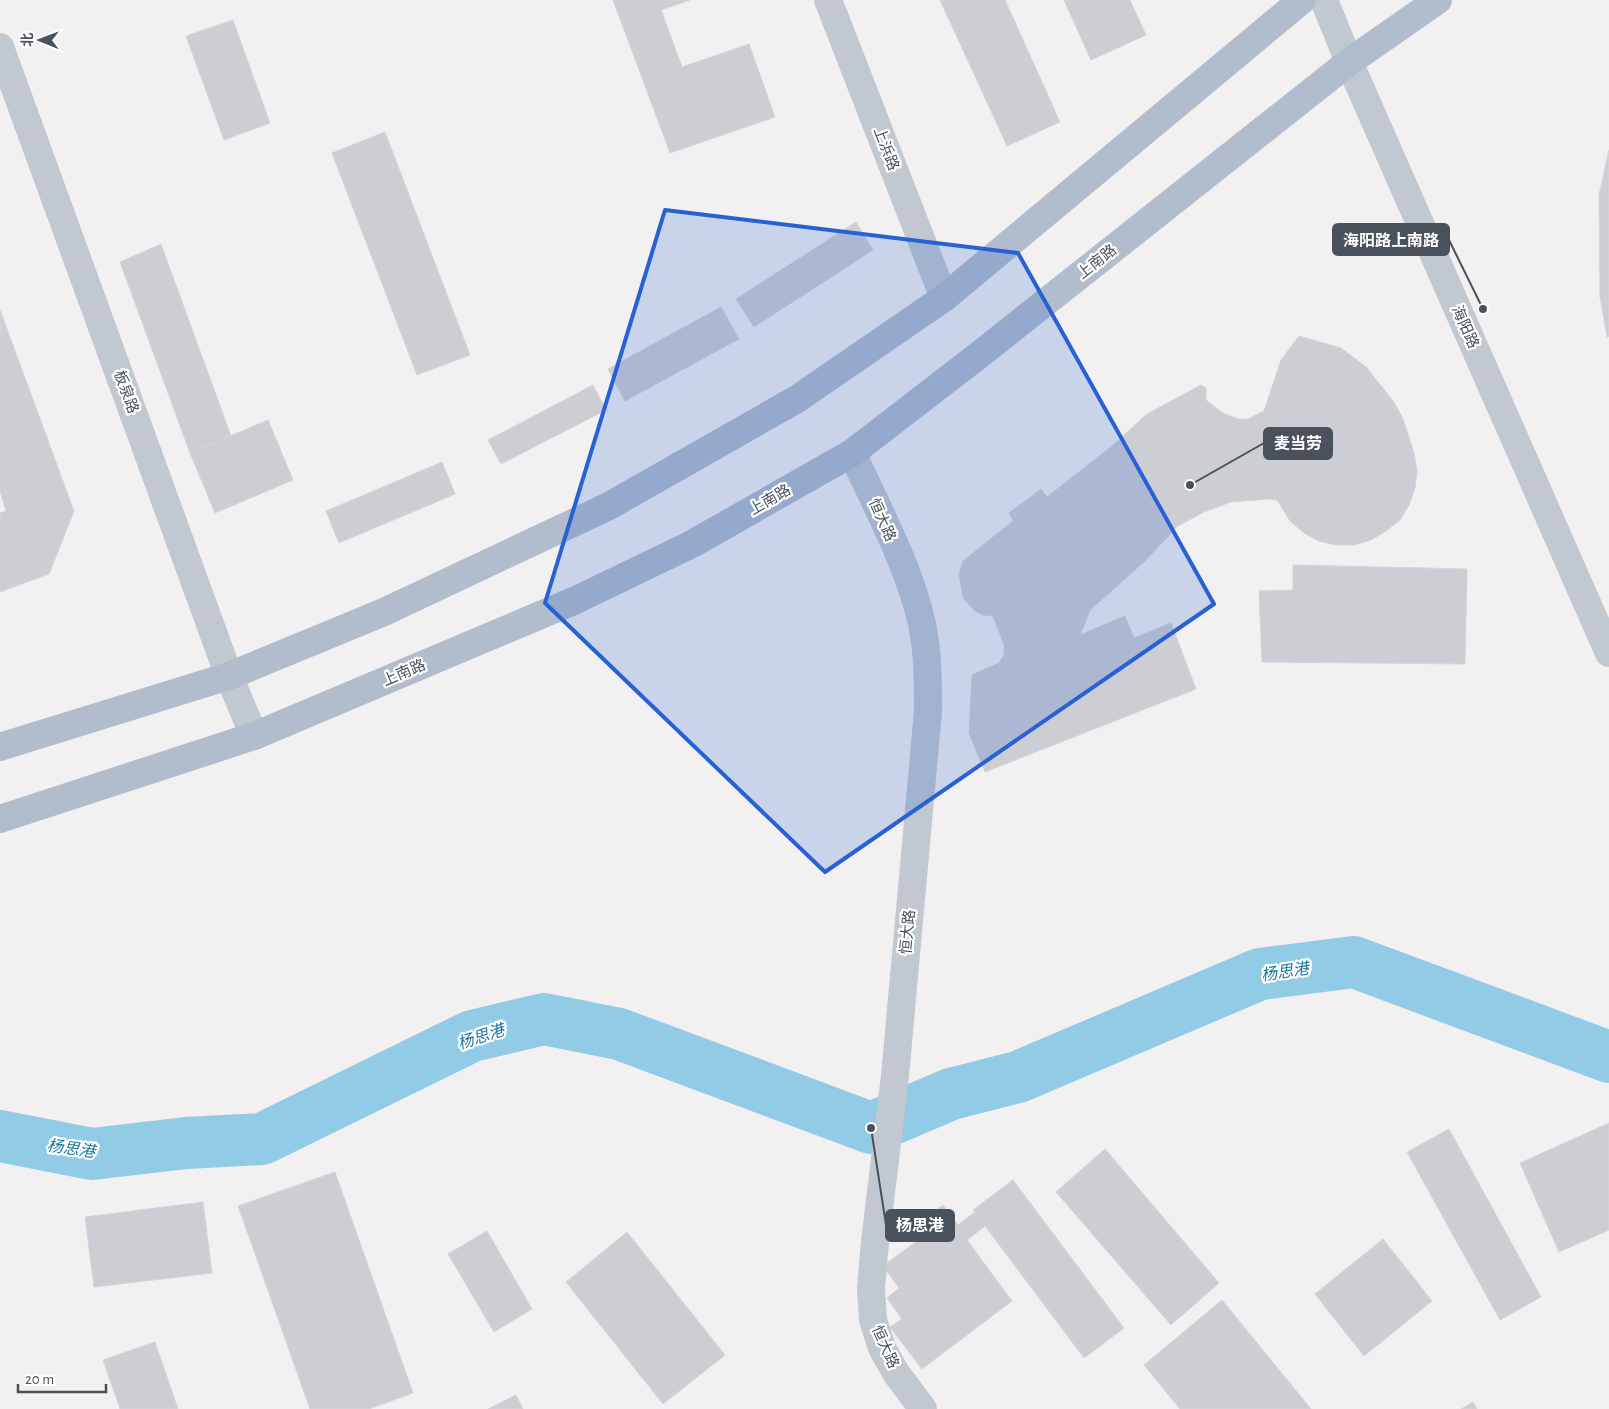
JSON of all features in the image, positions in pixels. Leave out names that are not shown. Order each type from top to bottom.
[{"type":"main road","points":[[0,747],[229,676],[384,612],[608,506],[797,399],[944,298],[1302,0]]},
{"type":"main road","name":"上南路","points":[[0,819],[254,736],[576,600],[692,544],[852,453],[979,355],[1348,62],[1438,0]]},
{"type":"street","name":"上浜路","points":[[828,0],[944,298]]},
{"type":"street","name":"海阳路","points":[[1324,0],[1348,62],[1609,653]]},
{"type":"street","name":"板泉路","points":[[0,47],[229,676],[254,736]]},
{"type":"street","name":"恒大路","points":[[852,453],[910,582],[922,624],[928,669],[928,712],[895,1076],[871,1290],[873,1320],[882,1348],[923,1409]]},
{"type":"highlighted area","points":[[665,210],[1018,253],[1214,604],[825,872],[545,603]]},
{"type":"building","points":[[613,0],[690,0],[661,10],[682,67],[749,44],[775,117],[670,153]]},
{"type":"building","points":[[940,0],[1005,0],[1060,122],[1007,146]]},
{"type":"building","points":[[1064,0],[1130,0],[1146,35],[1091,60]]},
{"type":"building","points":[[233,20],[270,123],[224,140],[186,36]]},
{"type":"building","points":[[385,132],[470,355],[417,375],[332,153]]},
{"type":"building","points":[[1609,150],[1609,336],[1607,337],[1600,297],[1599,195]]},
{"type":"building","points":[[856,222],[873,250],[754,327],[736,299]]},
{"type":"building","points":[[161,244],[231,436],[190,453],[120,262]]},
{"type":"building","points":[[721,307],[739,339],[625,401],[608,369]]},
{"type":"building","points":[[0,310],[74,511],[49,574],[0,592],[0,513],[6,511],[0,491]]},
{"type":"building","points":[[1299,336],[1341,348],[1366,367],[1394,402],[1403,419],[1414,453],[1417,471],[1415,488],[1409,505],[1400,520],[1371,540],[1354,545],[1336,545],[1319,541],[1304,533],[1290,521],[1277,500],[1269,499],[1231,502],[1204,512],[1178,526],[1144,562],[1090,610],[1080,635],[1125,616],[1134,638],[1171,623],[1196,689],[985,772],[969,733],[972,675],[999,663],[1004,655],[1004,645],[993,616],[983,615],[975,611],[963,598],[959,574],[963,561],[1013,521],[1009,513],[1041,489],[1047,497],[1112,446],[1147,414],[1201,385],[1206,388],[1206,400],[1223,413],[1238,419],[1248,419],[1264,411],[1281,360]]},
{"type":"building","points":[[593,385],[606,410],[501,464],[488,440]]},
{"type":"building","points":[[268,420],[293,480],[215,513],[190,453]]},
{"type":"building","points":[[442,462],[455,494],[339,543],[326,511]]},
{"type":"building","points":[[1293,565],[1467,569],[1465,664],[1262,662],[1259,591],[1293,590]]},
{"type":"building","points":[[1609,1123],[1609,1230],[1559,1252],[1520,1163]]},
{"type":"building","points":[[1449,1129],[1541,1297],[1500,1320],[1407,1152]]},
{"type":"building","points":[[1105,1149],[1219,1283],[1171,1325],[1056,1192]]},
{"type":"building","points":[[335,1172],[413,1393],[369,1409],[310,1409],[238,1206]]},
{"type":"building","points":[[1013,1180],[1124,1328],[1084,1358],[985,1226],[967,1240],[1012,1301],[922,1369],[890,1327],[902,1319],[887,1298],[899,1288],[883,1266],[932,1230],[924,1219],[943,1205],[958,1225],[975,1212],[973,1210]]},
{"type":"building","points":[[203,1202],[212,1273],[94,1287],[85,1217]]},
{"type":"building","points":[[487,1231],[532,1309],[494,1332],[448,1254]]},
{"type":"building","points":[[627,1232],[725,1355],[663,1404],[566,1282]]},
{"type":"building","points":[[1383,1239],[1432,1301],[1364,1356],[1315,1294]]},
{"type":"building","points":[[1222,1300],[1311,1409],[1180,1409],[1144,1365]]},
{"type":"building","points":[[155,1342],[178,1409],[120,1409],[103,1360]]},
{"type":"building","points":[[516,1395],[523,1409],[488,1409]]},
{"type":"building","points":[[1473,1402],[1477,1409],[1461,1409]]},
{"type":"waterway","name":"杨思港","points":[[0,1136],[92,1154],[186,1143],[262,1139],[472,1036],[544,1019],[619,1034],[871,1128],[951,1094],[1018,1077],[1260,974],[1354,962],[1609,1057]]},
{"type":"place","name":"海阳路上南路","points":[[1483,309]]},
{"type":"place","name":"麦当劳","points":[[1190,485]]},
{"type":"place","name":"杨思港","points":[[871,1128]]}]
